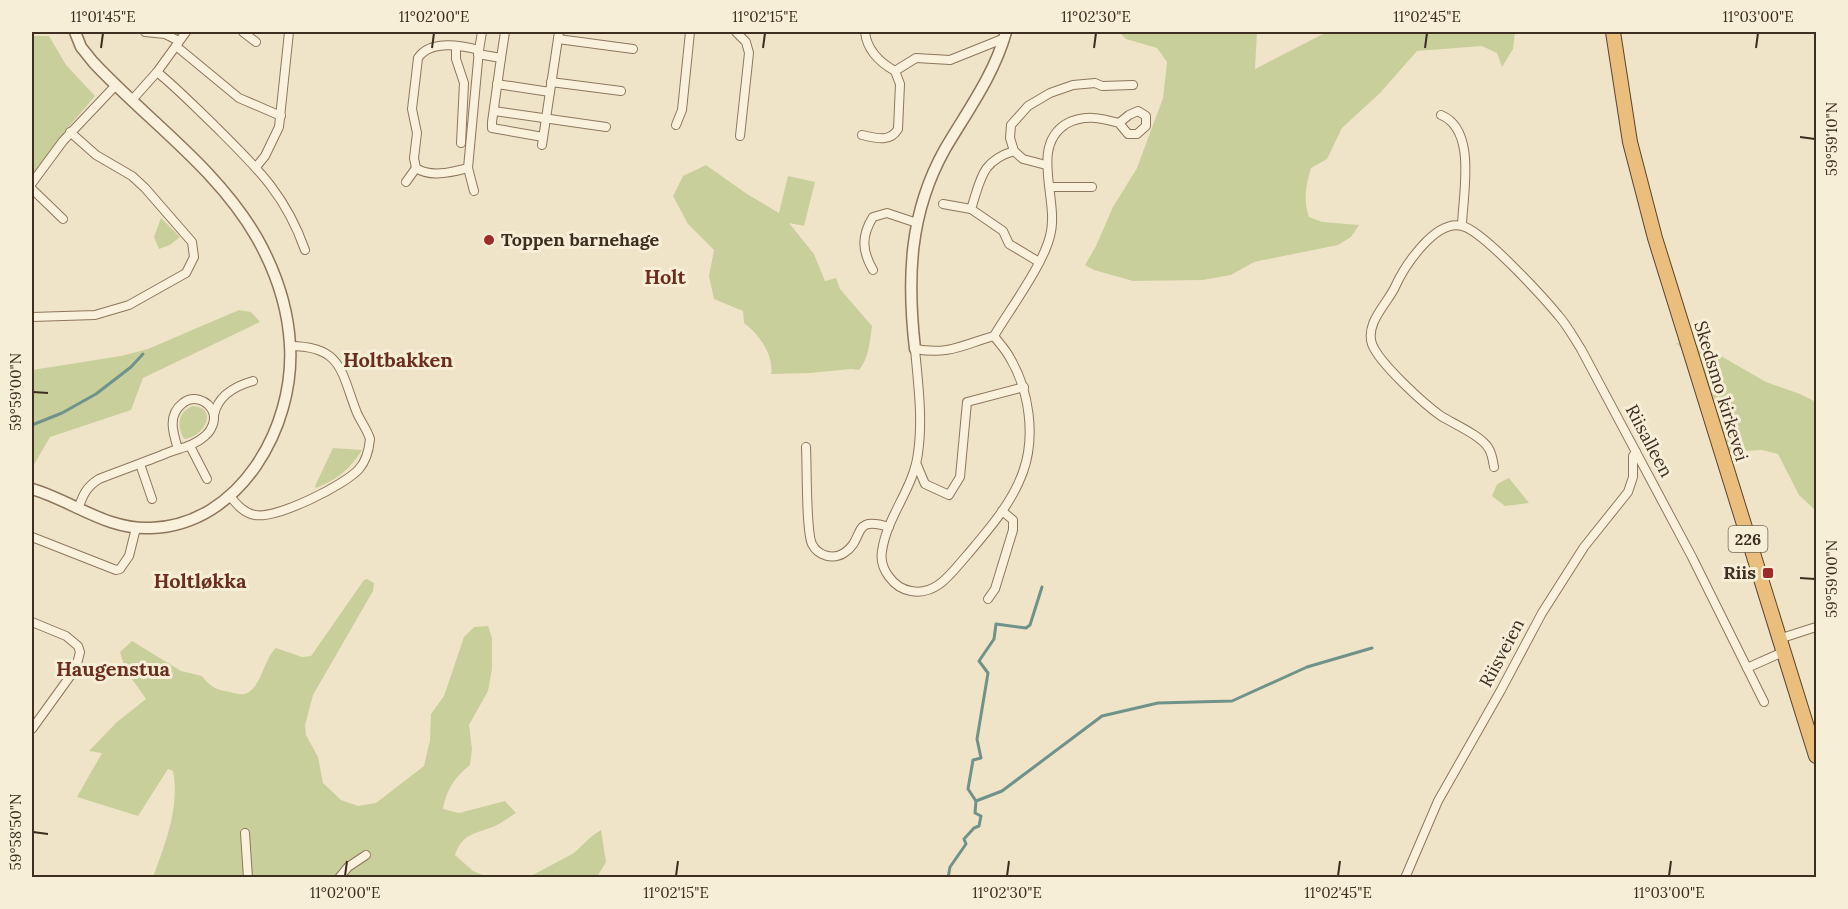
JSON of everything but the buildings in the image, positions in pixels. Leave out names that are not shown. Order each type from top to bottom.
[{"type":"highway","name":"Skedsmo kirkevei","points":[[1614,32],[1628,131],[1654,238],[1781,646],[1813,731],[1816,756]]},
{"type":"street","points":[[32,489],[111,523],[136,528],[167,526],[200,516],[230,496],[243,484],[278,422],[285,401],[288,381],[290,346],[278,284],[257,239],[242,214],[208,174],[86,54],[75,32]]},
{"type":"street","points":[[146,32],[165,34],[239,98],[280,116]]},
{"type":"street","points":[[132,100],[157,72],[186,32]]},
{"type":"street","points":[[243,32],[256,42]]},
{"type":"street","points":[[256,167],[265,156],[279,127],[289,32]]},
{"type":"street","points":[[474,191],[468,168],[478,52],[482,32]]},
{"type":"street","points":[[505,32],[492,128],[543,141],[559,35],[633,49]]},
{"type":"street","points":[[676,125],[682,110],[690,32]]},
{"type":"street","points":[[735,32],[746,42],[749,53],[740,136]]},
{"type":"street","points":[[862,135],[879,139],[895,134],[898,129],[900,84],[895,71],[876,57],[870,48],[866,32]]},
{"type":"street","points":[[895,71],[916,58],[950,60],[1005,34]]},
{"type":"street","points":[[994,336],[1010,357],[1024,387],[1028,409],[1029,440],[1024,471],[1002,510],[949,576],[932,590],[921,592],[899,587],[889,578],[883,565],[881,552],[889,527],[917,465],[920,427],[910,281],[913,239],[933,174],[995,65],[1005,34]]},
{"type":"street","points":[[456,46],[455,55],[464,82],[460,143]]},
{"type":"street","points":[[468,168],[443,174],[420,171],[416,168],[414,158],[417,133],[412,109],[418,58],[422,53],[435,47],[456,46],[501,58]]},
{"type":"street","points":[[157,72],[256,167],[278,195],[298,230],[305,250]]},
{"type":"street","points":[[551,82],[621,91]]},
{"type":"street","points":[[1046,165],[1023,159],[1014,151],[1010,138],[1011,125],[1028,106],[1050,93],[1073,85],[1095,83],[1102,86],[1133,85]]},
{"type":"street","points":[[498,84],[550,92]]},
{"type":"street","points":[[32,183],[70,132],[116,86]]},
{"type":"street","points":[[494,111],[606,127]]},
{"type":"street","points":[[1441,115],[1451,119],[1463,139],[1462,225],[1435,234],[1424,243],[1406,266],[1390,298],[1372,324],[1372,343],[1378,356],[1415,394],[1439,414],[1478,438],[1489,448],[1494,467]]},
{"type":"street","points":[[915,349],[932,352],[951,351],[994,336],[1039,262],[1051,235],[1053,215],[1046,165],[1048,149],[1053,137],[1061,127],[1073,120],[1088,117],[1119,123]]},
{"type":"street","points":[[32,317],[95,315],[129,305],[186,273],[194,257],[190,239],[145,188],[132,176],[96,155],[70,132]]},
{"type":"street","points":[[971,209],[984,171],[1001,155],[1014,151]]},
{"type":"street","points":[[406,182],[416,168]]},
{"type":"street","points":[[1050,187],[1092,187]]},
{"type":"street","points":[[32,189],[63,219]]},
{"type":"street","points":[[943,204],[971,209],[1003,231],[1009,244],[1039,262]]},
{"type":"street","points":[[873,270],[867,260],[863,238],[873,217],[887,213],[917,223]]},
{"type":"street","name":"Riisalleen","points":[[1462,225],[1485,240],[1559,316],[1581,349],[1692,557],[1764,702]]},
{"type":"street","points":[[230,496],[240,507],[254,515],[262,516],[278,512],[330,490],[359,469],[369,450],[370,439],[339,366],[320,349],[290,346]]},
{"type":"street","points":[[78,509],[84,491],[99,479],[190,446],[206,436],[211,430],[217,404],[236,386],[253,381]]},
{"type":"street","points":[[917,465],[925,484],[949,495],[960,477],[967,402],[1024,387]]},
{"type":"street","points":[[178,449],[172,422],[173,415],[181,404],[193,399],[204,401],[212,408],[214,415]]},
{"type":"street","points":[[190,446],[207,479]]},
{"type":"street","points":[[806,447],[810,530],[812,544],[821,554],[831,557],[842,554],[850,548],[861,527],[871,523],[889,527]]},
{"type":"street","name":"Riisveien","points":[[1405,878],[1438,801],[1542,613],[1584,547],[1628,492],[1633,477],[1633,456],[1636,452]]},
{"type":"street","points":[[140,464],[152,499]]},
{"type":"street","points":[[988,599],[995,589],[1013,530],[1013,520],[1002,510]]},
{"type":"street","points":[[32,537],[116,570],[129,556],[136,528]]},
{"type":"street","points":[[32,622],[66,636],[78,646],[80,652],[76,668],[32,729]]},
{"type":"street","points":[[1747,669],[1781,646],[1816,627]]},
{"type":"street","points":[[245,833],[249,878]]},
{"type":"street","points":[[339,878],[348,867],[366,855]]},
{"type":"green space","points":[[1119,32],[1257,32],[1255,69],[1327,32],[1515,32],[1513,49],[1502,67],[1497,53],[1482,46],[1417,51],[1380,93],[1342,128],[1327,159],[1311,168],[1306,204],[1309,217],[1322,222],[1359,225],[1351,237],[1338,245],[1254,262],[1231,275],[1203,280],[1133,281],[1094,270],[1085,265],[1113,207],[1137,168],[1163,98],[1167,62],[1157,48],[1126,39]]},
{"type":"green space","points":[[32,36],[49,36],[66,65],[95,96],[32,176]]},
{"type":"green space","points":[[706,165],[779,213],[788,176],[815,182],[804,226],[789,223],[814,254],[825,281],[836,278],[840,289],[872,326],[867,355],[859,370],[771,374],[768,352],[760,339],[744,323],[743,311],[714,299],[709,276],[714,250],[688,224],[673,196],[683,176]]},
{"type":"green space","points":[[161,218],[180,237],[170,245],[159,249],[154,237]]},
{"type":"green space","points":[[239,310],[251,312],[260,322],[143,378],[131,410],[50,437],[32,468],[32,370],[121,356],[148,349]]},
{"type":"green space","points":[[1676,343],[1694,344],[1714,352],[1766,382],[1816,402],[1816,511],[1799,495],[1778,454],[1762,450],[1726,452],[1711,399],[1688,367],[1682,349]]},
{"type":"green space","points":[[192,406],[205,411],[206,422],[198,433],[184,439],[180,429],[180,420],[183,412]]},
{"type":"green space","points":[[333,448],[362,450],[342,473],[316,488],[315,486]]},
{"type":"green space","points":[[1509,478],[1529,503],[1505,506],[1492,496],[1497,484]]},
{"type":"green space","points":[[367,579],[374,583],[373,591],[313,695],[305,725],[306,735],[318,757],[323,783],[341,800],[358,806],[376,803],[424,766],[430,740],[431,714],[444,696],[464,637],[474,627],[488,626],[492,638],[492,669],[488,691],[469,725],[472,749],[470,765],[452,784],[443,809],[459,813],[505,801],[516,813],[498,825],[471,835],[458,847],[455,855],[473,871],[487,877],[153,877],[173,812],[175,785],[173,771],[168,769],[138,816],[77,797],[102,753],[89,751],[117,722],[146,699],[125,669],[120,652],[132,641],[181,671],[202,676],[214,687],[244,694],[254,687],[276,648],[302,657],[311,656],[364,580]]},
{"type":"green space","points":[[601,830],[606,862],[597,877],[529,877],[574,853]]},
{"type":"waterway","points":[[32,425],[62,413],[96,394],[131,367],[143,354]]},
{"type":"waterway","points":[[948,878],[950,867],[966,844],[964,839],[979,826],[981,816],[975,813],[976,801],[968,789],[973,760],[981,758],[977,739],[988,673],[979,661],[994,639],[996,624],[1026,628],[1030,625],[1042,587]]},
{"type":"waterway","points":[[976,801],[1002,791],[1102,716],[1158,703],[1232,701],[1307,667],[1372,648]]},
{"type":"place","name":"Toppen barnehage","points":[[489,240]]},
{"type":"place","name":"Riis","points":[[1768,573]]},
{"type":"district","name":"Holt","points":[[665,277]]},
{"type":"district","name":"Holtbakken","points":[[398,360]]},
{"type":"district","name":"Holtløkka","points":[[200,581]]},
{"type":"district","name":"Haugenstua","points":[[113,669]]}]
